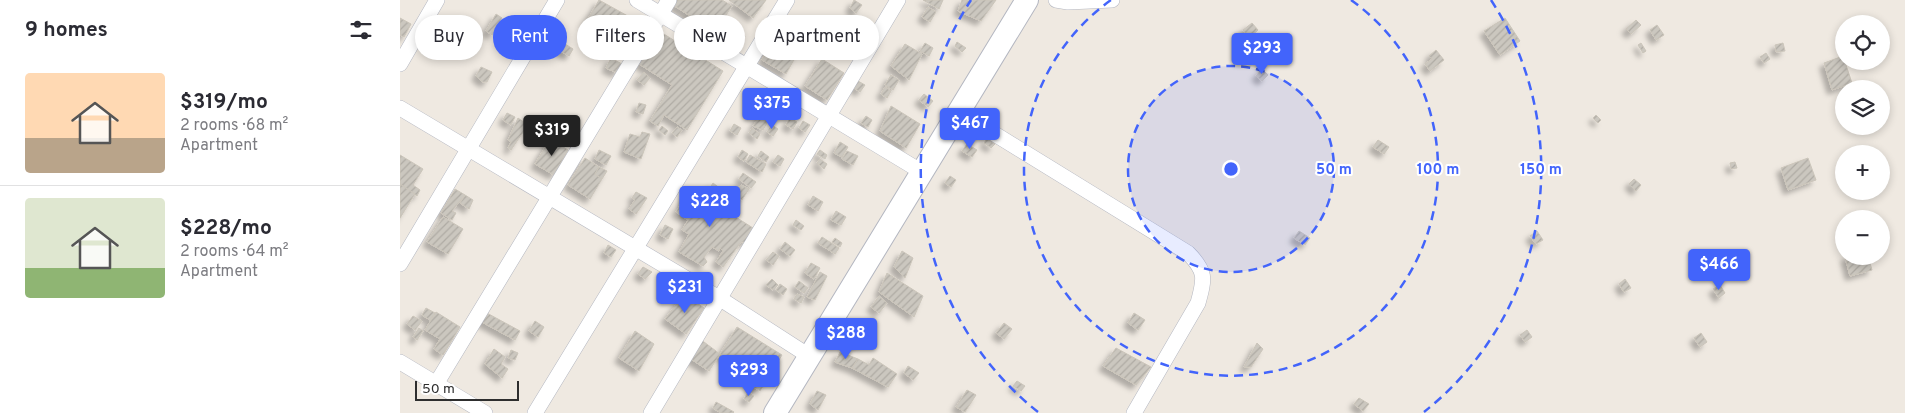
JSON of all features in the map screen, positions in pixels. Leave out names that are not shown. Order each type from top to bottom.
[{"type":"street","points":[[400,64],[437,0]]},
{"type":"street","points":[[400,264],[467,148],[557,0]]},
{"type":"street","points":[[636,0],[922,172]]},
{"type":"street","points":[[436,384],[669,0]]},
{"type":"street","points":[[536,413],[787,0]]},
{"type":"street","points":[[651,413],[831,116],[898,0]]},
{"type":"street","points":[[775,413],[1027,0]]},
{"type":"street","points":[[1056,0],[1068,2],[1112,0]]},
{"type":"street","points":[[400,108],[720,298],[809,356]]},
{"type":"street","points":[[959,112],[1188,253],[1199,264],[1203,272],[1204,282],[1198,302],[1134,413]]},
{"type":"street","points":[[400,362],[485,413]]},
{"type":"building","points":[[599,0],[626,15],[590,15]]},
{"type":"building","points":[[677,0],[722,0],[732,6],[726,15],[689,15],[673,5]]},
{"type":"building","points":[[729,0],[766,0],[753,18]]},
{"type":"building","points":[[854,0],[862,5],[856,13],[850,8]]},
{"type":"building","points":[[923,0],[943,0],[939,9]]},
{"type":"building","points":[[962,0],[996,0],[981,21],[958,11]]},
{"type":"building","points":[[928,7],[936,12],[930,22],[922,17]]},
{"type":"building","points":[[400,18],[411,24],[404,37],[400,35]]},
{"type":"building","points":[[1505,18],[1520,41],[1500,55],[1484,31]]},
{"type":"building","points":[[493,19],[492,35],[486,31]]},
{"type":"building","points":[[1636,20],[1641,25],[1631,34],[1626,29]]},
{"type":"building","points":[[1252,23],[1258,30],[1249,38],[1243,30]]},
{"type":"building","points":[[1657,25],[1664,35],[1656,40],[1650,30]]},
{"type":"building","points":[[664,34],[674,40],[674,60],[705,60],[723,71],[687,130],[664,115],[658,126],[650,121],[672,85],[639,64],[641,60],[664,60]]},
{"type":"building","points":[[957,42],[966,48],[962,52],[955,46]]},
{"type":"building","points":[[925,43],[933,48],[929,56],[920,51]]},
{"type":"building","points":[[1641,43],[1646,51],[1643,53],[1638,45]]},
{"type":"building","points":[[1783,43],[1785,51],[1776,52],[1775,45]]},
{"type":"building","points":[[905,44],[922,54],[909,80],[891,66]]},
{"type":"building","points":[[567,45],[573,49],[569,56],[567,55]]},
{"type":"building","points":[[1436,50],[1444,60],[1430,71],[1425,64],[1432,59],[1429,56]]},
{"type":"building","points":[[1766,53],[1770,59],[1764,63],[1760,57]]},
{"type":"building","points":[[1835,59],[1835,70],[1848,70],[1851,80],[1835,80],[1835,89],[1832,90],[1824,63]]},
{"type":"building","points":[[610,60],[622,64],[617,73],[606,68]]},
{"type":"building","points":[[762,60],[794,60],[786,74]]},
{"type":"building","points":[[821,60],[844,73],[827,100],[805,86]]},
{"type":"building","points":[[481,67],[492,72],[487,82],[483,82],[476,76]]},
{"type":"building","points":[[1262,69],[1268,75],[1262,81],[1256,76]]},
{"type":"building","points":[[644,72],[650,78],[644,85],[637,80]]},
{"type":"building","points":[[891,75],[899,80],[893,90],[885,85]]},
{"type":"building","points":[[858,81],[865,85],[860,92],[854,88]]},
{"type":"building","points":[[885,87],[891,91],[887,98],[881,94]]},
{"type":"building","points":[[924,94],[933,101],[928,107],[919,100]]},
{"type":"building","points":[[639,103],[646,105],[643,114],[636,112]]},
{"type":"building","points":[[891,106],[920,124],[906,148],[880,131]]},
{"type":"building","points":[[765,108],[773,112],[763,130],[753,126]]},
{"type":"building","points":[[507,113],[515,117],[511,125],[503,120]]},
{"type":"building","points":[[1596,115],[1601,120],[1598,123],[1593,118]]},
{"type":"building","points":[[866,116],[872,120],[868,127],[861,123]]},
{"type":"building","points":[[518,118],[528,125],[511,150],[508,148],[511,142],[508,140]]},
{"type":"building","points":[[790,118],[797,122],[793,129],[786,125]]},
{"type":"building","points":[[803,121],[810,125],[805,132],[799,128]]},
{"type":"building","points":[[734,124],[741,128],[737,135],[730,131]]},
{"type":"building","points":[[772,125],[778,129],[773,136],[767,132]]},
{"type":"building","points":[[662,126],[668,131],[665,135],[659,130]]},
{"type":"building","points":[[677,127],[682,130],[677,137],[672,133]]},
{"type":"building","points":[[752,128],[760,134],[757,139],[749,133]]},
{"type":"building","points":[[642,132],[650,134],[641,159],[624,152],[630,134],[640,137]]},
{"type":"building","points":[[987,138],[995,144],[991,148],[984,143]]},
{"type":"building","points":[[550,139],[568,150],[554,175],[535,164]]},
{"type":"building","points":[[1378,140],[1389,147],[1384,154],[1373,147]]},
{"type":"building","points":[[840,142],[848,147],[842,157],[834,153]]},
{"type":"building","points":[[967,144],[977,150],[972,157],[962,151]]},
{"type":"building","points":[[599,150],[611,156],[606,165],[595,159]]},
{"type":"building","points":[[742,150],[748,154],[744,161],[738,157]]},
{"type":"building","points":[[820,150],[827,155],[825,159],[817,154]]},
{"type":"building","points":[[761,151],[769,157],[766,162],[758,156]]},
{"type":"building","points":[[847,151],[858,156],[853,165],[842,159]]},
{"type":"building","points":[[400,155],[423,169],[413,185],[420,190],[417,196],[400,184]]},
{"type":"building","points":[[750,155],[766,164],[762,172],[746,162]]},
{"type":"building","points":[[778,155],[784,159],[780,166],[773,162]]},
{"type":"building","points":[[585,158],[599,167],[595,174],[602,179],[590,199],[568,185]]},
{"type":"building","points":[[1808,158],[1816,180],[1788,190],[1781,168]]},
{"type":"building","points":[[820,159],[827,164],[824,169],[817,163]]},
{"type":"building","points":[[1735,162],[1737,168],[1731,169],[1730,163]]},
{"type":"building","points":[[599,167],[607,171],[602,179],[595,174]]},
{"type":"building","points":[[743,173],[756,182],[751,188],[739,179]]},
{"type":"building","points":[[950,176],[956,180],[951,187],[945,183]]},
{"type":"building","points":[[1634,179],[1641,185],[1636,191],[1629,184]]},
{"type":"building","points":[[713,183],[721,189],[712,202],[753,228],[746,242],[741,242],[723,267],[716,262],[723,251],[720,248],[719,251],[712,247],[704,257],[707,262],[703,266],[679,252],[689,234],[682,230],[688,220],[676,212],[689,190],[703,198]]},
{"type":"building","points":[[400,184],[415,194],[400,218]]},
{"type":"building","points":[[741,185],[749,189],[742,200],[735,195]]},
{"type":"building","points":[[455,189],[465,195],[452,211],[456,213],[452,220],[441,213]]},
{"type":"building","points":[[636,192],[647,198],[636,214],[629,209],[635,200],[632,198]]},
{"type":"building","points":[[465,195],[473,200],[469,209],[460,203]]},
{"type":"building","points":[[813,196],[823,202],[818,211],[808,205]]},
{"type":"building","points":[[836,211],[846,217],[841,225],[831,220]]},
{"type":"building","points":[[443,217],[463,229],[448,254],[427,242]]},
{"type":"building","points":[[796,220],[804,226],[801,230],[793,225]]},
{"type":"building","points":[[665,225],[673,229],[668,239],[660,235]]},
{"type":"building","points":[[1299,231],[1310,238],[1305,245],[1294,238]]},
{"type":"building","points":[[1537,231],[1543,240],[1536,244],[1530,236]]},
{"type":"building","points":[[822,237],[839,248],[835,254],[818,243]]},
{"type":"building","points":[[835,238],[842,243],[840,247],[832,242]]},
{"type":"building","points":[[785,242],[795,250],[790,256],[780,249]]},
{"type":"building","points":[[608,245],[616,250],[611,257],[604,253]]},
{"type":"building","points":[[902,251],[913,258],[905,278],[894,267]]},
{"type":"building","points":[[773,252],[779,256],[773,265],[766,260]]},
{"type":"building","points":[[811,263],[820,268],[814,279],[805,273]]},
{"type":"building","points":[[1847,265],[1871,265],[1872,270],[1850,276]]},
{"type":"building","points":[[643,267],[652,272],[645,279],[638,274]]},
{"type":"building","points":[[820,272],[827,276],[815,300],[807,297]]},
{"type":"building","points":[[887,273],[923,296],[914,317],[879,292]]},
{"type":"building","points":[[772,279],[778,285],[773,290],[766,285]]},
{"type":"building","points":[[1625,279],[1631,288],[1624,292],[1619,284]]},
{"type":"building","points":[[799,281],[808,288],[804,293],[795,287]]},
{"type":"building","points":[[780,284],[787,289],[783,295],[776,290]]},
{"type":"building","points":[[1720,285],[1725,293],[1719,298],[1713,289]]},
{"type":"building","points":[[684,294],[704,308],[686,334],[665,319]]},
{"type":"building","points":[[797,294],[804,297],[801,303],[794,299]]},
{"type":"building","points":[[879,296],[887,303],[879,313],[871,307]]},
{"type":"building","points":[[426,308],[435,313],[430,320],[422,315]]},
{"type":"building","points":[[436,312],[460,327],[443,355],[434,349],[440,339],[425,330]]},
{"type":"building","points":[[485,312],[520,331],[515,340],[480,321]]},
{"type":"building","points":[[1134,313],[1145,320],[1138,330],[1128,323]]},
{"type":"building","points":[[413,316],[422,321],[415,330],[407,324]]},
{"type":"building","points":[[863,319],[872,324],[867,333],[857,328]]},
{"type":"building","points":[[535,321],[544,327],[538,337],[529,331]]},
{"type":"building","points":[[1004,323],[1012,329],[1004,339],[996,333]]},
{"type":"building","points":[[737,327],[782,355],[760,391],[752,386],[756,378],[720,354]]},
{"type":"building","points":[[419,328],[423,331],[417,340],[413,337]]},
{"type":"building","points":[[1527,330],[1532,337],[1525,342],[1520,335]]},
{"type":"building","points":[[635,331],[654,344],[639,371],[619,358]]},
{"type":"building","points":[[856,333],[864,338],[860,344],[849,343]]},
{"type":"building","points":[[1701,333],[1707,342],[1700,347],[1694,338]]},
{"type":"building","points":[[700,339],[720,354],[709,371],[688,357]]},
{"type":"building","points":[[1257,343],[1263,349],[1251,367],[1244,367]]},
{"type":"building","points":[[1116,348],[1151,367],[1136,385],[1103,366]]},
{"type":"building","points":[[494,349],[505,357],[501,364],[508,369],[502,378],[485,364]]},
{"type":"building","points":[[511,350],[518,353],[515,360],[508,358]]},
{"type":"building","points":[[840,352],[858,359],[852,368],[835,362]]},
{"type":"building","points":[[873,358],[897,374],[888,387],[852,368],[858,359],[869,365]]},
{"type":"building","points":[[908,366],[919,373],[913,380],[904,373]]},
{"type":"building","points":[[1017,381],[1025,386],[1021,391],[1013,386]]},
{"type":"building","points":[[967,390],[976,395],[965,412],[956,407]]},
{"type":"building","points":[[817,391],[826,395],[818,410],[810,404]]},
{"type":"building","points":[[748,392],[754,396],[749,402],[744,399]]},
{"type":"building","points":[[1359,398],[1369,404],[1363,411],[1354,404]]},
{"type":"building","points":[[716,402],[734,412],[721,413],[713,408]]}]
